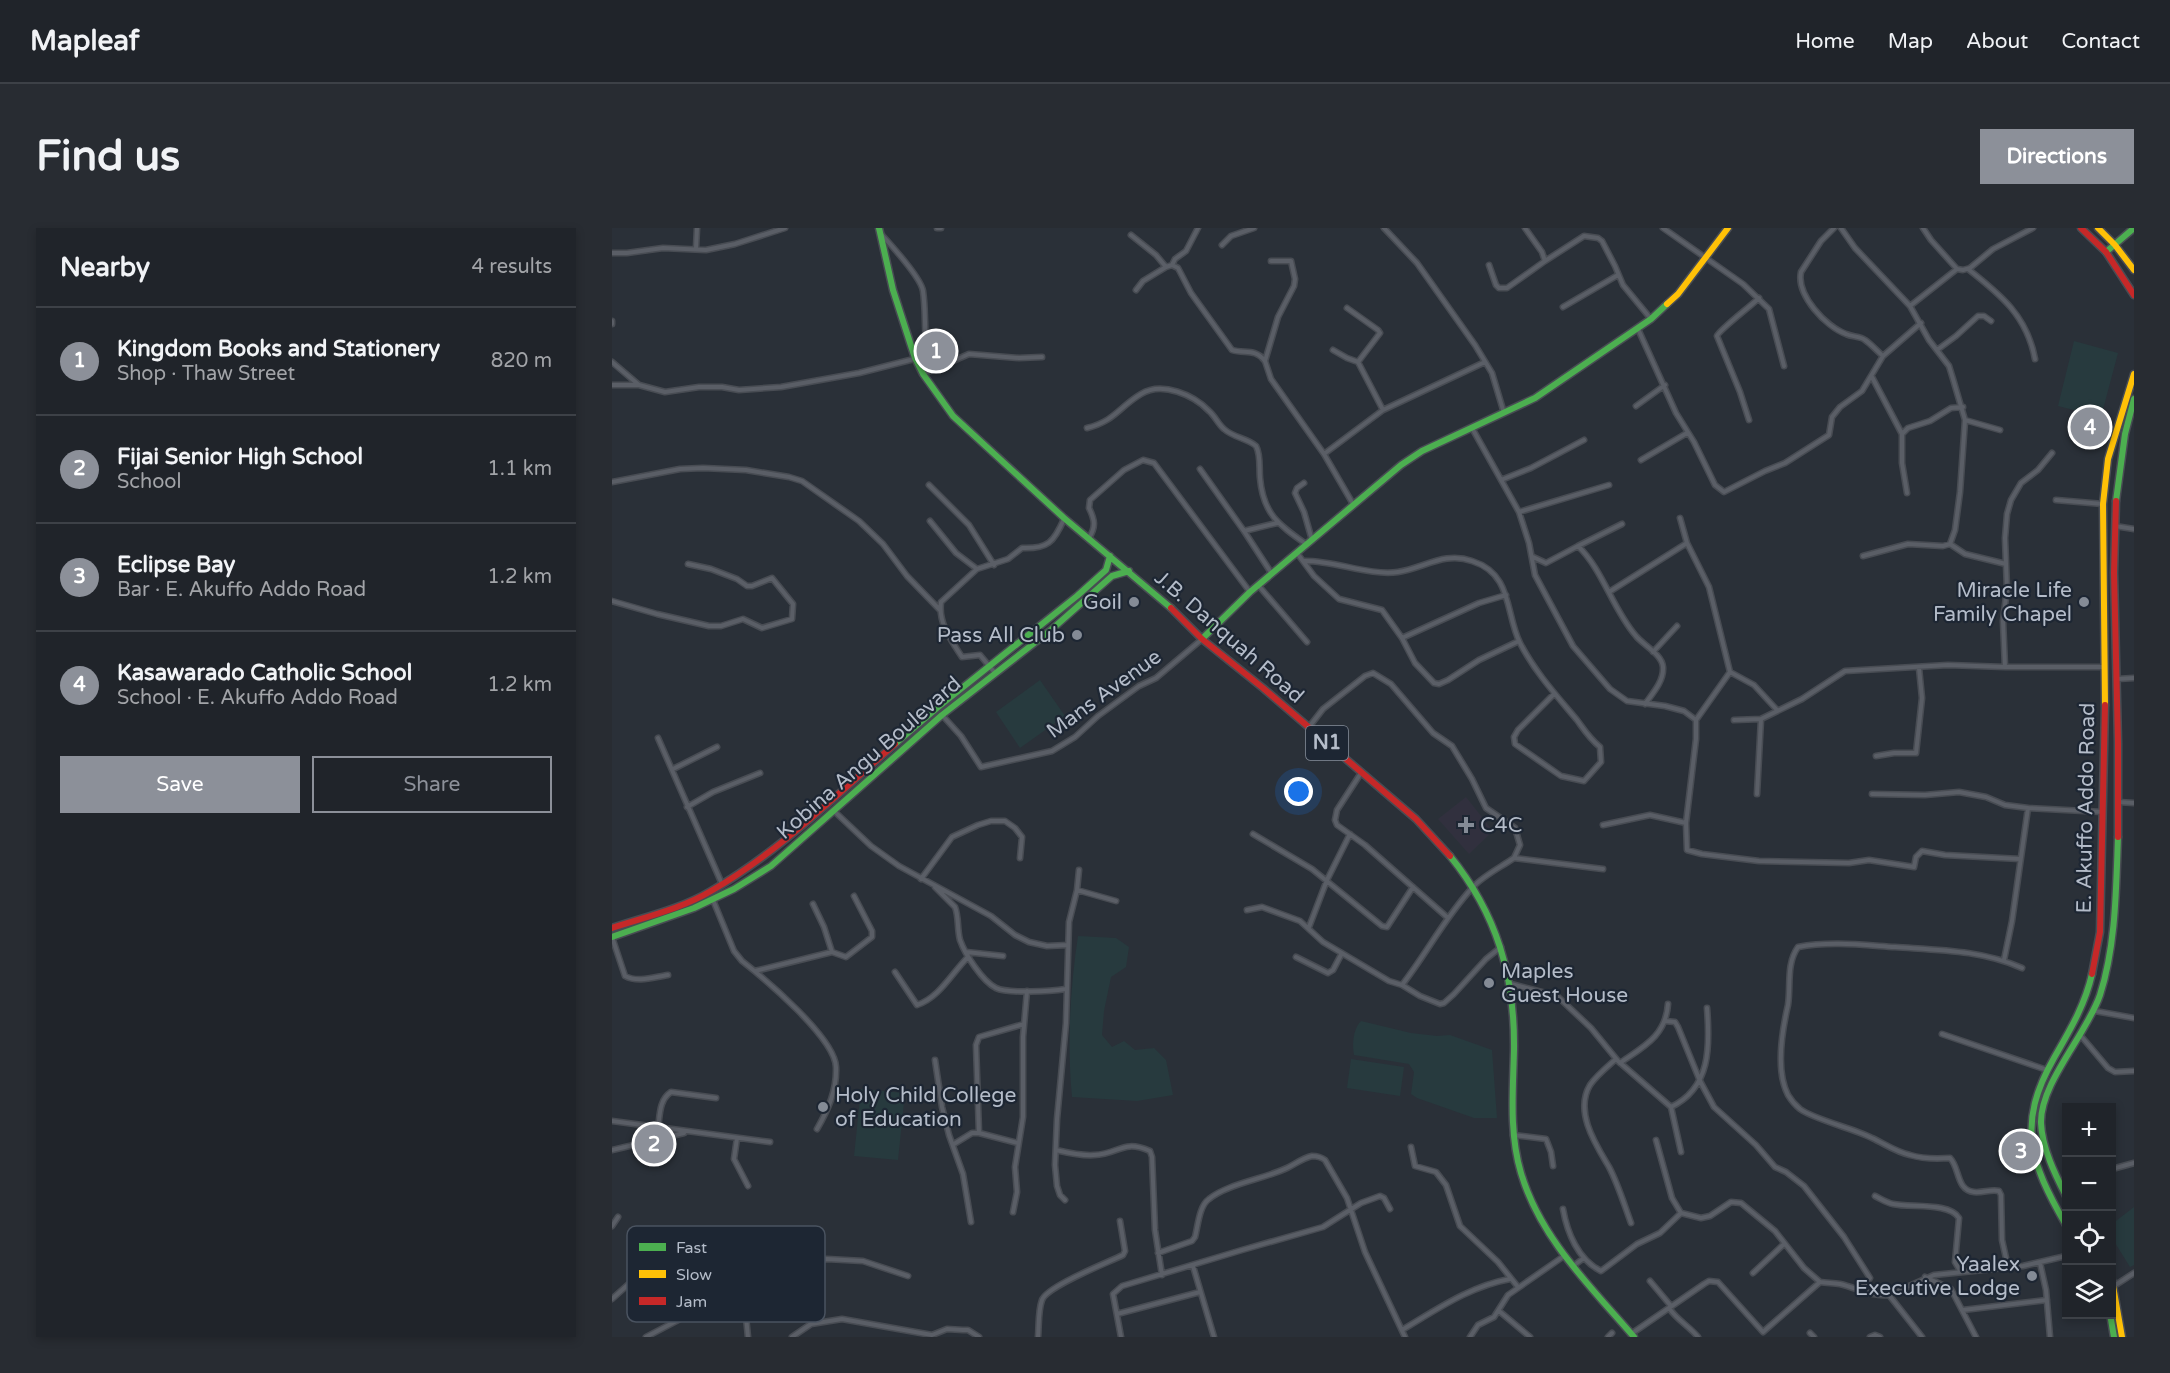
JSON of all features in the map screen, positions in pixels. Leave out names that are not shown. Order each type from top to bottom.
[{"type":"main road","points":[[1202,639],[1258,585],[1401,465],[1422,451],[1536,398],[1651,319],[1678,294],[1728,228]]},
{"type":"main road","points":[[2081,228],[2106,252],[2134,296]]},
{"type":"main road","points":[[2098,228],[2115,245],[2134,270]]},
{"type":"main road","points":[[2106,252],[2134,228]]},
{"type":"main road","name":"J.B. Danquah Road","points":[[880,231],[893,290],[915,358],[923,374],[953,416],[1064,518],[1129,571],[1202,639],[1362,772],[1438,840],[1474,886],[1494,926],[1511,984],[1514,1027],[1513,1135],[1521,1173],[1531,1202],[1564,1256],[1633,1335]]},
{"type":"main road","name":"E. Akuffo Addo Road","points":[[2062,1216],[2038,1171],[2031,1139],[2031,1111],[2047,1070],[2080,1011],[2095,966],[2100,932],[2104,812],[2103,504],[2108,459],[2134,374]]},
{"type":"main road","name":"E. Akuffo Addo Road","points":[[2062,1187],[2041,1122],[2045,1101],[2053,1083],[2094,1011],[2106,972],[2112,933],[2118,802],[2117,679],[2113,604],[2115,526],[2119,470],[2134,399]]},
{"type":"main road","points":[[1110,556],[1106,570],[1112,576]]},
{"type":"main road","name":"Kobina Angu Boulevard","points":[[612,928],[669,910],[722,884],[765,857],[936,708],[1046,622],[1106,570]]},
{"type":"main road","name":"Kobina Angu Boulevard","points":[[612,937],[672,919],[747,883],[771,866],[942,715],[1051,630],[1112,576],[1129,571]]},
{"type":"main road","points":[[827,803],[834,810]]},
{"type":"main road","points":[[2116,1301],[2122,1337]]},
{"type":"main road","points":[[2111,1319],[2114,1337]]},
{"type":"street","points":[[696,248],[697,228]]},
{"type":"street","points":[[612,253],[657,248],[706,250],[735,244],[785,228]]},
{"type":"street","points":[[1136,290],[1143,280],[1172,265],[1175,259],[1186,251],[1198,228]]},
{"type":"street","points":[[1222,245],[1231,236],[1254,228]]},
{"type":"street","points":[[1384,228],[1417,263],[1485,362],[1492,373],[1504,414]]},
{"type":"street","points":[[1525,228],[1542,252],[1545,261]]},
{"type":"street","points":[[1663,228],[1759,298],[1769,309],[1784,366]]},
{"type":"street","points":[[1834,228],[1821,241],[1801,272],[1800,277],[1806,295],[1827,323],[1846,334],[1865,339],[1883,356]]},
{"type":"street","points":[[1841,228],[1855,248],[1910,306],[1936,351],[1949,366],[1965,420],[1960,492],[1955,530],[1950,544]]},
{"type":"street","points":[[1923,228],[1957,269]]},
{"type":"street","points":[[1910,306],[1957,269],[1968,269],[1993,249],[2033,228]]},
{"type":"street","points":[[880,231],[915,275],[923,290],[925,344],[932,369]]},
{"type":"street","points":[[1131,235],[1166,267]]},
{"type":"street","points":[[1489,265],[1496,285],[1507,288],[1584,236],[1592,236],[1602,241],[1629,294],[1651,319]]},
{"type":"street","points":[[1265,361],[1278,317],[1294,286],[1295,279],[1292,261],[1271,261]]},
{"type":"street","points":[[1172,265],[1178,268],[1191,293],[1232,350],[1252,351],[1265,361],[1271,379],[1324,454],[1353,504]]},
{"type":"street","points":[[1968,269],[2008,302],[2021,320],[2032,342],[2035,359]]},
{"type":"street","points":[[1563,307],[1618,275]]},
{"type":"street","points":[[1749,420],[1717,336],[1719,331],[1759,298]]},
{"type":"street","points":[[1347,308],[1380,333],[1358,362]]},
{"type":"street","points":[[1936,351],[1978,316],[1984,316],[1991,321]]},
{"type":"street","points":[[1638,328],[1676,413],[1715,485],[1724,492],[1785,463],[1829,435],[1832,417],[1840,407],[1862,391],[1883,356],[1920,323]]},
{"type":"street","points":[[1334,350],[1358,362],[1383,410]]},
{"type":"street","points":[[923,374],[969,354],[1018,358],[1042,357]]},
{"type":"street","points":[[612,385],[639,385],[665,392],[699,387],[739,390],[781,387],[859,373],[915,358]]},
{"type":"street","points":[[612,362],[639,385]]},
{"type":"street","points":[[1324,454],[1383,410],[1485,362]]},
{"type":"street","points":[[1872,377],[1902,434],[1902,463],[1907,493]]},
{"type":"street","points":[[1636,406],[1665,385]]},
{"type":"street","points":[[1087,428],[1102,424],[1112,418],[1143,393],[1167,390],[1189,397],[1210,411],[1223,428],[1237,438],[1256,446],[1259,451],[1260,484],[1265,501],[1277,523],[1309,542]]},
{"type":"street","points":[[1902,434],[1951,408],[1963,407]]},
{"type":"street","points":[[1965,420],[2000,430]]},
{"type":"street","points":[[1472,428],[1520,512],[1533,557],[1535,575],[1573,646],[1610,689],[1628,701],[1684,711],[1696,720]]},
{"type":"street","points":[[1641,460],[1687,433]]},
{"type":"street","points":[[1502,480],[1531,468],[1584,440]]},
{"type":"street","points":[[2005,667],[2003,621],[2007,589],[2005,538],[2011,500],[2021,483],[2038,470],[2052,453]]},
{"type":"street","points":[[1089,538],[1095,529],[1089,508],[1090,500],[1124,470],[1139,461],[1149,461],[1154,463],[1250,592]]},
{"type":"street","points":[[612,482],[680,469],[703,468],[746,470],[802,481],[859,521],[883,544],[907,576],[940,610]]},
{"type":"street","points":[[1200,470],[1272,574]]},
{"type":"street","points":[[1304,483],[1297,488],[1295,493],[1304,512],[1309,542]]},
{"type":"street","points":[[929,485],[969,525],[985,547],[994,565]]},
{"type":"street","points":[[1520,512],[1609,485]]},
{"type":"street","points":[[2056,500],[2103,504]]},
{"type":"street","points":[[995,673],[980,655],[962,657],[943,624],[940,610],[944,598],[977,569],[1008,559],[1022,548],[1037,549],[1051,542],[1064,518]]},
{"type":"street","points":[[1680,518],[1687,543],[1709,587],[1730,672],[1754,685],[1777,710]]},
{"type":"street","points":[[930,521],[956,553],[977,569]]},
{"type":"street","points":[[1244,531],[1277,523]]},
{"type":"street","points":[[1533,557],[1546,563],[1622,524]]},
{"type":"street","points":[[2115,526],[2134,529]]},
{"type":"street","points":[[1609,592],[1687,543]]},
{"type":"street","points":[[1863,556],[1908,544],[1943,546],[1950,544]]},
{"type":"street","points":[[1950,544],[1965,555],[2006,564]]},
{"type":"street","points":[[1578,546],[1584,552],[1635,636],[1660,658],[1663,667],[1658,687],[1646,704]]},
{"type":"street","points":[[1297,553],[1314,576],[1339,599],[1351,604],[1371,606],[1382,610],[1415,663],[1434,683],[1439,684],[1479,660],[1519,641]]},
{"type":"street","points":[[1303,561],[1398,572],[1446,557],[1460,557],[1475,561],[1492,572],[1502,584],[1519,641],[1554,694],[1589,738],[1600,747],[1601,762],[1584,781],[1560,776],[1515,744],[1514,737],[1518,730],[1554,694]]},
{"type":"street","points":[[612,601],[657,615],[709,626],[721,626],[743,619],[762,628],[792,618],[793,604],[772,578],[747,586],[737,579],[711,569],[688,564]]},
{"type":"street","points":[[1258,585],[1306,642]]},
{"type":"street","points":[[1402,639],[1479,603],[1506,595]]},
{"type":"street","points":[[1653,653],[1677,626]]},
{"type":"street","name":"Mans Avenue","points":[[942,715],[961,735],[981,767],[1052,751],[1075,736],[1123,697],[1156,678],[1202,639]]},
{"type":"street","points":[[1734,720],[1761,719],[1802,699],[1845,671],[1948,665],[2104,667]]},
{"type":"street","points":[[1876,756],[1916,753],[1922,698],[1919,668]]},
{"type":"street","points":[[1730,672],[1696,720],[1696,739],[1686,823],[1687,850],[1759,861],[1849,863],[1869,860],[1914,867],[1916,857],[1922,851],[1945,855],[2020,859]]},
{"type":"street","points":[[1308,728],[1323,709],[1372,673],[1391,684],[1433,734],[1452,746],[1472,778],[1486,808],[1515,828],[1520,845],[1514,858],[1474,886],[1448,918],[1427,952],[1402,985]]},
{"type":"street","points":[[2117,679],[2134,678]]},
{"type":"street","points":[[1757,794],[1761,719]]},
{"type":"street","points":[[658,738],[722,884]]},
{"type":"street","points":[[673,769],[717,747]]},
{"type":"street","points":[[1362,772],[1335,815],[1337,825],[1365,845],[1448,918]]},
{"type":"street","points":[[687,807],[713,792],[760,773]]},
{"type":"street","points":[[1872,794],[1925,795],[1959,792],[1986,797],[2006,805],[2104,812]]},
{"type":"street","points":[[2118,802],[2134,803]]},
{"type":"street","points":[[2004,960],[2012,921],[2028,808]]},
{"type":"street","points":[[834,810],[871,846],[921,879],[992,916],[1016,936],[1047,946],[1068,945]]},
{"type":"street","points":[[1603,825],[1650,815],[1686,823]]},
{"type":"street","points":[[921,879],[952,837],[991,821],[1005,821],[1015,828],[1022,837],[1020,858]]},
{"type":"street","points":[[1253,834],[1297,859],[1327,880],[1382,926],[1387,927],[1413,887]]},
{"type":"street","points":[[1309,927],[1327,880],[1350,834]]},
{"type":"street","points":[[1514,858],[1603,869]]},
{"type":"street","points":[[1065,1200],[1060,1195],[1057,1186],[1056,1150],[1066,1023],[1068,922],[1077,890],[1079,870]]},
{"type":"street","points":[[932,885],[955,907],[958,931],[965,952],[986,981],[997,989],[1055,991],[1066,988]]},
{"type":"street","points":[[1077,890],[1116,901]]},
{"type":"street","points":[[754,971],[832,952],[846,957],[872,937],[872,932],[854,896]]},
{"type":"street","points":[[713,900],[734,951],[814,1027],[830,1049],[836,1065],[834,1091],[817,1129]]},
{"type":"street","points":[[813,904],[832,952]]},
{"type":"street","points":[[1247,910],[1262,907],[1274,910],[1309,927],[1323,942],[1368,966],[1389,981],[1402,985],[1432,1002],[1444,1003],[1485,959],[1501,947]]},
{"type":"street","points":[[612,937],[625,976],[640,979],[668,975]]},
{"type":"street","points":[[2008,1267],[2002,1240],[2001,1195],[1996,1190],[1971,1191],[1959,1181],[1955,1164],[1950,1158],[1929,1159],[1890,1149],[1873,1138],[1801,1110],[1790,1098],[1781,1071],[1783,1040],[1791,990],[1789,973],[1793,954],[1798,947],[1849,944],[1947,950],[2004,960],[2022,968]]},
{"type":"street","points":[[965,952],[1003,956]]},
{"type":"street","points":[[1296,957],[1328,973],[1333,969],[1342,953]]},
{"type":"street","points":[[895,972],[917,1005],[939,991],[968,957]]},
{"type":"street","points":[[1511,984],[1557,996],[1591,1028],[1618,1061],[1671,1107],[1681,1152]]},
{"type":"street","points":[[1013,1212],[1017,1192],[1015,1167],[1023,1117],[1024,1024],[1028,991]]},
{"type":"street","points":[[1631,1223],[1610,1168],[1592,1139],[1585,1111],[1587,1094],[1590,1086],[1618,1061],[1649,1044],[1665,1021],[1668,1004]]},
{"type":"street","points":[[1671,1107],[1684,1101],[1700,1081],[1709,1041],[1707,1008]]},
{"type":"street","points":[[2094,1011],[2134,1018]]},
{"type":"street","points":[[1665,1021],[1675,1022],[1678,1027],[1700,1081],[1714,1107],[1756,1145],[1774,1167],[1786,1172],[1804,1186],[1827,1215],[1870,1278],[1859,1291]]},
{"type":"street","points":[[979,1133],[976,1045],[979,1037],[1024,1024]]},
{"type":"street","points":[[1942,1035],[2047,1070]]},
{"type":"street","points":[[2081,1036],[2108,1068],[2115,1072],[2134,1071]]},
{"type":"street","points":[[935,1060],[942,1107],[963,1174],[971,1222]]},
{"type":"street","points":[[658,1128],[661,1107],[671,1092],[716,1098]]},
{"type":"street","points":[[612,1122],[770,1142]]},
{"type":"street","points":[[612,1150],[687,1132]]},
{"type":"street","points":[[954,1144],[972,1133],[1018,1143]]},
{"type":"street","points":[[1513,1135],[1546,1139],[1551,1152],[1552,1166]]},
{"type":"street","points":[[737,1138],[734,1160],[748,1186]]},
{"type":"street","points":[[1656,1140],[1672,1198],[1681,1212],[1701,1218],[1710,1216],[1736,1201],[1741,1203],[1775,1231],[1804,1268],[1820,1282],[1842,1285],[1872,1295],[1889,1295],[1924,1277],[2040,1263],[2062,1257]]},
{"type":"street","points":[[1056,1150],[1094,1155],[1133,1145],[1150,1151],[1155,1230],[1162,1275]]},
{"type":"street","points":[[1411,1147],[1415,1166],[1436,1172],[1446,1185],[1460,1226],[1498,1262],[1518,1287]]},
{"type":"street","points":[[1158,1253],[1195,1238],[1203,1206],[1210,1198],[1223,1190],[1274,1174],[1301,1160],[1315,1156],[1325,1160],[1352,1209],[1365,1252],[1405,1337]]},
{"type":"street","points":[[2116,1168],[2134,1163]]},
{"type":"street","points":[[1121,1337],[1113,1294],[1122,1286],[1323,1227],[1360,1203],[1380,1196],[1384,1198],[1390,1209]]},
{"type":"street","points":[[1875,1196],[1891,1204],[1948,1209],[1957,1214],[1959,1218],[1955,1262],[1961,1272]]},
{"type":"street","points":[[1563,1209],[1566,1227],[1584,1258],[1601,1271],[1637,1244],[1660,1233],[1681,1212]]},
{"type":"street","points":[[612,1226],[618,1217]]},
{"type":"street","points":[[1038,1337],[1041,1304],[1045,1294],[1062,1283],[1123,1255],[1125,1251],[1120,1221]]},
{"type":"street","points":[[1753,1273],[1784,1244]]},
{"type":"street","points":[[1470,1337],[1478,1325],[1494,1317],[1503,1300],[1518,1287],[1564,1256]]},
{"type":"street","points":[[1572,1266],[1584,1258]]},
{"type":"street","points":[[825,1260],[863,1261],[908,1276]]},
{"type":"street","points":[[2040,1263],[2047,1300],[2050,1337]]},
{"type":"street","points":[[1193,1266],[1214,1337]]},
{"type":"street","points":[[2116,1282],[2134,1274]]},
{"type":"street","points":[[1924,1277],[1951,1290],[1976,1337]]},
{"type":"street","points":[[1402,1330],[1463,1295],[1489,1283],[1510,1279]]},
{"type":"street","points":[[1650,1281],[1677,1319],[1698,1337]]},
{"type":"street","points":[[1633,1335],[1709,1281],[1718,1282],[1763,1334],[1820,1282]]},
{"type":"street","points":[[612,1299],[627,1286]]},
{"type":"street","points":[[1116,1314],[1200,1292]]},
{"type":"street","points":[[1889,1295],[1922,1337]]},
{"type":"street","points":[[1962,1310],[2047,1300]]},
{"type":"street","points":[[1498,1311],[1526,1336]]},
{"type":"street","points":[[792,1337],[811,1324],[850,1319],[933,1335],[947,1329],[968,1330],[979,1337]]},
{"type":"street","points":[[646,1337],[674,1322]]},
{"type":"street","points":[[746,1322],[748,1337]]},
{"type":"street","points":[[1870,1337],[1875,1335],[1880,1337]]},
{"type":"shaded area","name":"C4C","points":[[1466,797],[1493,831],[1469,854],[1438,819]]},
{"type":"green space","points":[[2074,341],[2118,353],[2101,417],[2058,406]]},
{"type":"green space","points":[[1040,680],[1065,716],[1020,748],[996,712]]},
{"type":"green space","points":[[1078,936],[1116,938],[1129,947],[1126,967],[1111,977],[1102,1035],[1112,1047],[1124,1041],[1135,1050],[1154,1048],[1166,1060],[1173,1095],[1137,1101],[1072,1097],[1070,1017]]},
{"type":"green space","points":[[1361,1021],[1411,1033],[1450,1035],[1492,1050],[1497,1118],[1474,1118],[1417,1098],[1411,1094],[1414,1072],[1409,1064],[1354,1055],[1354,1037]]},
{"type":"green space","points":[[1351,1059],[1404,1067],[1400,1096],[1347,1088]]},
{"type":"green space","points":[[861,1089],[905,1093],[898,1160],[854,1156]]},
{"type":"green space","points":[[2134,1207],[2134,1265],[2130,1267],[2116,1244],[2116,1221]]},
{"type":"traffic: fast","points":[[879,228],[893,290],[915,358],[923,374],[953,416],[1064,518],[1171,608]]},
{"type":"traffic: fast","points":[[2106,252],[2134,228]]},
{"type":"traffic: fast","points":[[1202,639],[1250,592],[1401,465],[1422,451],[1535,398],[1651,319],[1667,304]]},
{"type":"traffic: fast","points":[[2116,501],[2125,434],[2134,399]]},
{"type":"traffic: fast","points":[[895,744],[1077,596],[1106,570],[1110,556]]},
{"type":"traffic: fast","points":[[612,937],[694,908],[734,889],[771,866],[942,715],[1051,630],[1112,576],[1129,571]]},
{"type":"traffic: fast","points":[[2062,1187],[2046,1151],[2041,1123],[2043,1108],[2056,1075],[2094,1010],[2100,995],[2112,937],[2118,837]]},
{"type":"traffic: fast","points":[[1450,856],[1480,900],[1491,923],[1507,971],[1513,1023],[1515,1143],[1521,1173],[1530,1197],[1568,1261],[1634,1337]]},
{"type":"traffic: fast","points":[[2062,1217],[2036,1162],[2032,1143],[2032,1124],[2042,1082],[2076,1017],[2092,974]]},
{"type":"traffic: fast","points":[[2111,1319],[2114,1337]]},
{"type":"traffic: slow","points":[[1667,304],[1678,294],[1728,228]]},
{"type":"traffic: slow","points":[[2098,228],[2115,245],[2134,270]]},
{"type":"traffic: slow","points":[[2105,705],[2103,504],[2108,459],[2134,374]]},
{"type":"traffic: slow","points":[[2116,1303],[2122,1337]]},
{"type":"traffic: jam","points":[[2081,228],[2106,252],[2134,295]]},
{"type":"traffic: jam","points":[[2116,501],[2114,573],[2118,837]]},
{"type":"traffic: jam","points":[[1171,608],[1202,639],[1416,819],[1450,856]]},
{"type":"traffic: jam","points":[[2092,974],[2100,932],[2105,705]]},
{"type":"traffic: jam","points":[[612,928],[688,903],[736,876],[784,841],[895,744]]},
{"type":"place","name":"Kingdom Books and Stationery","points":[[936,351]]},
{"type":"place","name":"Kasawarado Catholic School","points":[[2090,427]]},
{"type":"place","name":"Goil","points":[[1134,602]]},
{"type":"place","name":"Miracle Life Family Chapel","points":[[2084,602]]},
{"type":"place","name":"Pass All Club","points":[[1077,635]]},
{"type":"place","name":"C4C","points":[[1466,825]]},
{"type":"place","name":"Maples Guest House","points":[[1489,983]]},
{"type":"place","name":"Holy Child College of Education","points":[[823,1107]]},
{"type":"place","name":"Fijai Senior High School","points":[[654,1144]]},
{"type":"place","name":"Eclipse Bay","points":[[2021,1151]]},
{"type":"place","name":"Yaalex Executive Lodge","points":[[2032,1276]]}]
